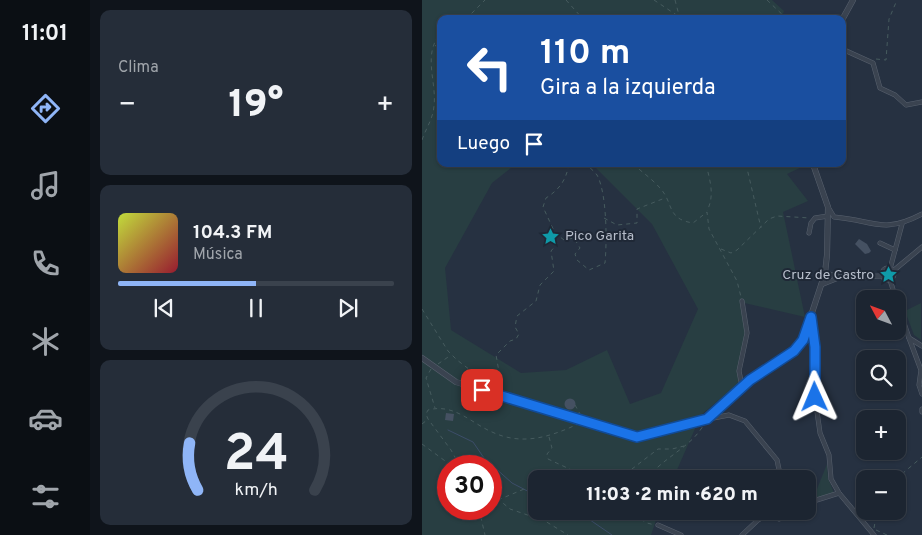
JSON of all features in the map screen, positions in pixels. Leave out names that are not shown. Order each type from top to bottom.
[{"type":"street","points":[[845,15],[853,0]]},
{"type":"street","points":[[846,51],[874,63],[880,88],[895,95],[906,105],[922,102]]},
{"type":"street","points":[[814,167],[828,207],[834,217],[856,219],[889,227],[902,224],[922,214]]},
{"type":"street","points":[[707,419],[742,387],[794,351],[803,340],[825,273],[828,207]]},
{"type":"street","points":[[808,233],[811,223],[816,218],[828,216]]},
{"type":"street","points":[[890,280],[894,276],[891,270],[902,224]]},
{"type":"street","points":[[880,243],[895,250]]},
{"type":"street","points":[[882,276],[885,270],[891,270],[922,247]]},
{"type":"street","points":[[825,273],[841,277],[882,276],[884,279],[890,280]]},
{"type":"street","points":[[821,285],[841,277]]},
{"type":"street","points":[[890,280],[893,290]]},
{"type":"street","points":[[742,301],[747,333],[739,371],[742,387]]},
{"type":"street","points":[[811,317],[815,347],[815,397],[820,433],[829,454],[831,479],[839,493],[874,532]]},
{"type":"street","points":[[906,329],[921,370],[919,385],[922,394]]},
{"type":"street","points":[[909,338],[922,346]]},
{"type":"street","points":[[422,358],[456,382],[495,391],[583,422],[637,437],[729,415],[745,421],[777,460],[779,470]]},
{"type":"street","points":[[816,500],[839,493]]},
{"type":"street","points":[[742,535],[758,520]]},
{"type":"street","points":[[658,525],[681,535]]},
{"type":"path","points":[[470,15],[484,0]]},
{"type":"path","points":[[566,0],[580,15]]},
{"type":"path","points":[[654,0],[676,15]]},
{"type":"path","points":[[675,0],[678,15]]},
{"type":"path","points":[[767,0],[783,15]]},
{"type":"path","points":[[877,59],[886,60],[889,18],[897,0]]},
{"type":"path","points":[[422,140],[432,117],[435,103],[431,76],[431,50],[437,39]]},
{"type":"path","points":[[434,44],[437,47]]},
{"type":"path","points":[[422,309],[452,355],[495,391],[501,383],[496,355],[510,341],[516,339],[519,334],[515,327],[517,316],[536,301],[540,284],[554,272],[551,251],[557,244],[554,239],[555,234],[543,207],[546,198],[559,190],[568,167]]},
{"type":"path","points":[[555,234],[564,240],[574,238],[580,248],[575,254],[577,260],[589,270],[605,263],[604,195],[596,174],[589,167]]},
{"type":"path","points":[[636,167],[662,189],[673,215],[684,222],[693,223],[707,212]]},
{"type":"path","points":[[707,167],[712,188],[711,202],[707,212],[709,229],[737,282],[742,301]]},
{"type":"path","points":[[747,167],[761,228]]},
{"type":"path","points":[[604,218],[617,224],[637,223],[638,209],[665,198]]},
{"type":"path","points":[[720,248],[731,253],[769,220],[777,216],[816,218]]},
{"type":"path","points":[[435,408],[426,378],[434,366],[449,359],[452,355]]},
{"type":"path","points":[[454,455],[428,419],[426,414],[428,410],[435,408],[462,413],[492,432],[521,439],[549,436],[583,422],[575,405]]},
{"type":"path","points":[[422,424],[428,419]]},
{"type":"path","points":[[653,470],[702,429],[707,419]]},
{"type":"path","points":[[549,436],[548,441],[552,448],[547,454],[548,459],[572,470]]},
{"type":"path","points":[[422,444],[437,455]]},
{"type":"path","points":[[631,470],[658,448],[672,449],[684,446]]},
{"type":"path","points":[[906,471],[922,457]]},
{"type":"path","points":[[502,498],[528,488]]},
{"type":"path","points":[[502,503],[510,510],[545,521],[568,535]]},
{"type":"path","points":[[482,520],[485,535]]},
{"type":"path","points":[[642,520],[658,525]]},
{"type":"path","points":[[874,532],[887,535]]},
{"type":"green space","points":[[422,0],[772,0],[784,11],[782,15],[437,15],[437,167],[512,167],[492,183],[445,268],[451,330],[521,373],[566,370],[607,350],[630,404],[661,393],[698,309],[652,224],[595,167],[802,167],[787,174],[808,201],[783,212],[805,317],[740,302],[745,332],[738,384],[701,415],[677,470],[528,470],[528,520],[656,520],[651,535],[422,535]]},
{"type":"green space","points":[[921,303],[921,340],[914,335],[906,310]]},
{"type":"green space","points":[[827,464],[828,478],[834,493],[816,498],[817,489]]},
{"type":"building","points":[[859,239],[867,244],[871,251],[869,253],[865,254],[855,244]]},
{"type":"building","points":[[568,399],[572,399],[575,404],[574,408],[568,409],[565,406],[565,402]]},
{"type":"building","points":[[446,413],[454,414],[453,421],[445,420]]},
{"type":"waterway","points":[[448,430],[473,442],[484,458],[512,483],[528,491]]},
{"type":"waterway","points":[[590,520],[612,535]]},
{"type":"place","name":"Pico Garita","points":[[551,236]]},
{"type":"place","name":"Cruz de Castro","points":[[888,275]]},
{"type":"route","points":[[482,390],[637,437],[659,433],[707,419],[750,380],[794,351],[803,340],[811,317],[815,347],[815,397]]}]
